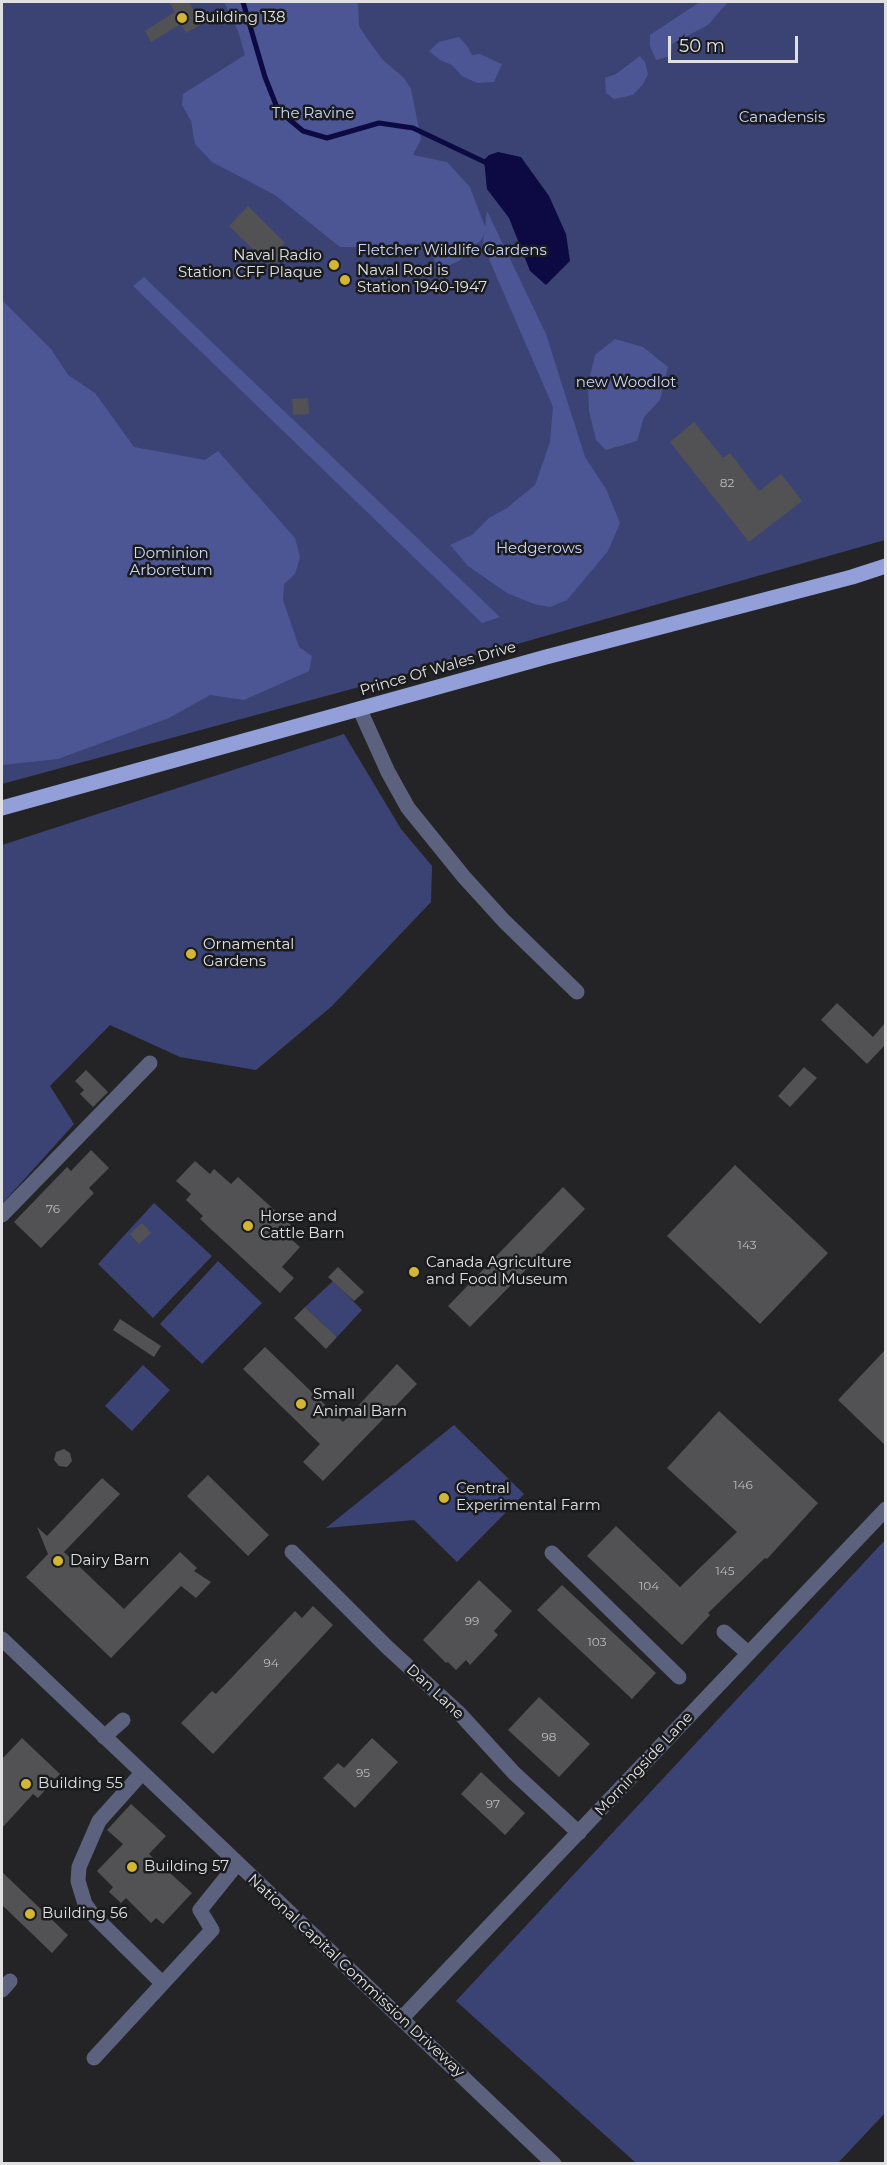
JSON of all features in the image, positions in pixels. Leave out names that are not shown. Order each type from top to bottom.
[{"type":"main road","name":"Prince Of Wales Drive","points":[[2,808],[546,657],[852,577],[885,566]]},
{"type":"street","points":[[360,710],[388,772],[408,808],[464,877],[504,921],[577,992]]},
{"type":"street","points":[[2,1215],[150,1063]]},
{"type":"street","name":"Morningside Lane","points":[[402,2018],[885,1509]]},
{"type":"street","name":"Dan Lane","points":[[292,1552],[387,1647],[460,1714],[514,1773],[579,1833]]},
{"type":"street","points":[[552,1553],[679,1677]]},
{"type":"street","points":[[724,1632],[748,1653]]},
{"type":"street","name":"National Capital Commission Driveway","points":[[2,1639],[554,2163]]},
{"type":"street","points":[[104,1737],[123,1720]]},
{"type":"street","points":[[142,1773],[99,1821],[79,1867],[78,1881],[84,1904],[93,1915],[162,1983]]},
{"type":"street","points":[[94,2058],[212,1930],[200,1910],[237,1864]]},
{"type":"green space","points":[[2,2],[885,2],[885,540],[510,646],[2,784]]},
{"type":"green space","name":"The Ravine","points":[[224,2],[358,2],[359,26],[383,60],[404,78],[411,89],[421,139],[413,155],[447,162],[470,187],[485,227],[487,211],[546,334],[585,457],[606,489],[620,523],[608,551],[567,600],[550,607],[534,604],[507,593],[468,566],[450,545],[472,535],[489,518],[507,508],[535,485],[550,442],[553,407],[489,259],[483,243],[484,234],[482,239],[459,261],[439,270],[432,255],[412,243],[389,247],[340,247],[275,195],[212,162],[195,144],[191,121],[182,105],[183,94],[245,55],[238,31]]},
{"type":"green space","points":[[700,2],[728,2],[708,25],[672,44],[671,56],[656,60],[650,46],[650,35]]},
{"type":"green space","points":[[459,37],[472,55],[480,54],[502,64],[494,82],[477,83],[462,76],[452,65],[440,60],[429,51],[439,42]]},
{"type":"green space","points":[[640,56],[645,62],[648,74],[633,95],[614,99],[606,93],[605,78],[616,74]]},
{"type":"green space","points":[[144,277],[500,617],[482,623],[133,286]]},
{"type":"green space","name":"Dominion Arboretum","points":[[2,300],[51,349],[68,375],[95,393],[134,447],[205,460],[218,451],[295,538],[300,557],[295,574],[284,584],[283,600],[299,647],[312,656],[309,671],[244,700],[210,695],[169,718],[58,759],[2,765]]},
{"type":"green space","name":"new Woodlot","points":[[615,339],[643,347],[668,367],[660,400],[644,417],[637,441],[606,450],[596,440],[589,411],[588,384],[595,355]]},
{"type":"green space","name":"Ornamental Gardens","points":[[344,734],[401,829],[432,866],[431,902],[332,1006],[256,1070],[180,1057],[110,1025],[50,1086],[74,1124],[2,1204],[2,845]]},
{"type":"green space","points":[[154,1203],[212,1256],[153,1318],[98,1264]]},
{"type":"green space","points":[[218,1261],[262,1303],[202,1364],[160,1324]]},
{"type":"green space","points":[[333,1281],[362,1310],[337,1337],[305,1307]]},
{"type":"green space","points":[[143,1365],[170,1390],[132,1431],[105,1406]]},
{"type":"green space","points":[[454,1425],[524,1494],[457,1562],[414,1520],[326,1528]]},
{"type":"green space","points":[[885,1540],[885,2113],[838,2163],[636,2163],[456,2001]]},
{"type":"shaded area","points":[[498,152],[521,157],[549,196],[566,234],[570,261],[546,285],[530,271],[509,218],[487,189],[484,160],[489,155]]},
{"type":"building","name":"Building 138","points":[[169,2],[189,2],[202,24],[186,33],[181,24],[151,42],[145,31],[175,12]]},
{"type":"building","points":[[248,206],[285,243],[277,252],[282,256],[272,267],[229,226]]},
{"type":"building","points":[[308,398],[309,414],[293,415],[292,399]]},
{"type":"building","points":[[694,422],[723,458],[730,453],[759,491],[781,474],[802,501],[749,542],[670,442]]},
{"type":"building","points":[[837,1003],[873,1037],[885,1023],[885,1045],[867,1064],[821,1020]]},
{"type":"building","points":[[804,1067],[817,1078],[790,1107],[778,1096]]},
{"type":"building","points":[[86,1070],[108,1092],[93,1107],[80,1094],[84,1090],[75,1081]]},
{"type":"building","points":[[91,1150],[109,1168],[89,1188],[94,1193],[41,1248],[14,1222],[67,1167],[71,1171]]},
{"type":"building","name":"Horse and Cattle Barn","points":[[195,1161],[210,1174],[214,1169],[231,1184],[238,1177],[291,1225],[283,1232],[300,1247],[282,1267],[294,1278],[280,1293],[200,1219],[203,1216],[186,1200],[191,1194],[176,1181]]},
{"type":"building","points":[[735,1165],[828,1253],[760,1324],[667,1236]]},
{"type":"building","points":[[563,1187],[585,1209],[470,1327],[448,1306]]},
{"type":"building","points":[[142,1223],[151,1233],[139,1244],[130,1234]]},
{"type":"building","points":[[338,1267],[364,1292],[354,1301],[328,1277]]},
{"type":"building","points":[[305,1307],[337,1337],[326,1349],[294,1318]]},
{"type":"building","points":[[120,1319],[161,1346],[154,1357],[113,1330]]},
{"type":"building","name":"Small Animal Barn","points":[[265,1347],[343,1422],[397,1364],[417,1384],[323,1481],[303,1462],[320,1444],[243,1369]]},
{"type":"building","points":[[885,1350],[885,1445],[838,1400]]},
{"type":"building","points":[[719,1411],[818,1503],[767,1559],[765,1558],[708,1613],[710,1615],[682,1645],[587,1556],[616,1526],[680,1587],[737,1532],[667,1468]]},
{"type":"building","points":[[64,1449],[70,1453],[72,1461],[67,1467],[59,1466],[54,1460],[56,1452]]},
{"type":"building","points":[[208,1475],[269,1535],[248,1556],[187,1496]]},
{"type":"building","name":"Dairy Barn","points":[[102,1478],[120,1494],[64,1552],[124,1609],[180,1552],[197,1568],[194,1571],[211,1582],[196,1598],[181,1586],[111,1658],[26,1577],[48,1554],[37,1527],[47,1536]]},
{"type":"building","points":[[479,1580],[512,1611],[494,1631],[498,1635],[470,1665],[466,1660],[456,1670],[423,1640]]},
{"type":"building","points":[[562,1585],[656,1673],[632,1699],[537,1610]]},
{"type":"building","points":[[313,1606],[333,1625],[213,1754],[181,1723],[212,1691],[216,1694],[295,1611],[302,1618]]},
{"type":"building","points":[[539,1697],[590,1744],[559,1777],[508,1730]]},
{"type":"building","name":"Building 55","points":[[22,1738],[60,1774],[38,1798],[33,1794],[2,1828],[2,1759]]},
{"type":"building","points":[[372,1738],[398,1762],[355,1808],[323,1778],[338,1763],[344,1768]]},
{"type":"building","points":[[481,1772],[525,1813],[505,1835],[461,1794]]},
{"type":"building","name":"Building 57","points":[[131,1804],[166,1836],[149,1854],[192,1893],[163,1924],[156,1918],[151,1923],[126,1898],[121,1903],[109,1892],[113,1887],[97,1871],[123,1844],[107,1830]]},
{"type":"building","name":"Building 56","points":[[2,1872],[68,1935],[52,1953],[2,1905]]},
{"type":"waterway","points":[[243,2],[265,77],[278,110],[303,131],[327,138],[379,123],[413,128],[491,165]]},
{"type":"place","name":"Building 138","points":[[182,18]]},
{"type":"place","name":"Naval Radio Station CFF Plaque","points":[[334,265]]},
{"type":"place","name":"Naval Rod is Station 1940-1947","points":[[345,280]]},
{"type":"place","name":"Ornamental Gardens","points":[[191,954]]},
{"type":"place","name":"Horse and Cattle Barn","points":[[248,1226]]},
{"type":"place","name":"Canada Agriculture and Food Museum","points":[[414,1272]]},
{"type":"place","name":"Small Animal Barn","points":[[301,1404]]},
{"type":"place","name":"Central Experimental Farm","points":[[444,1498]]},
{"type":"place","name":"Dairy Barn","points":[[58,1561]]},
{"type":"place","name":"Building 55","points":[[26,1784]]},
{"type":"place","name":"Building 57","points":[[132,1867]]},
{"type":"place","name":"Building 56","points":[[30,1914]]},
{"type":"park label","name":"Canadensis","points":[[782,118]]},
{"type":"park label","name":"Fletcher Wildlife Gardens","points":[[452,251]]},
{"type":"park label","name":"Hedgerows","points":[[539,549]]}]
